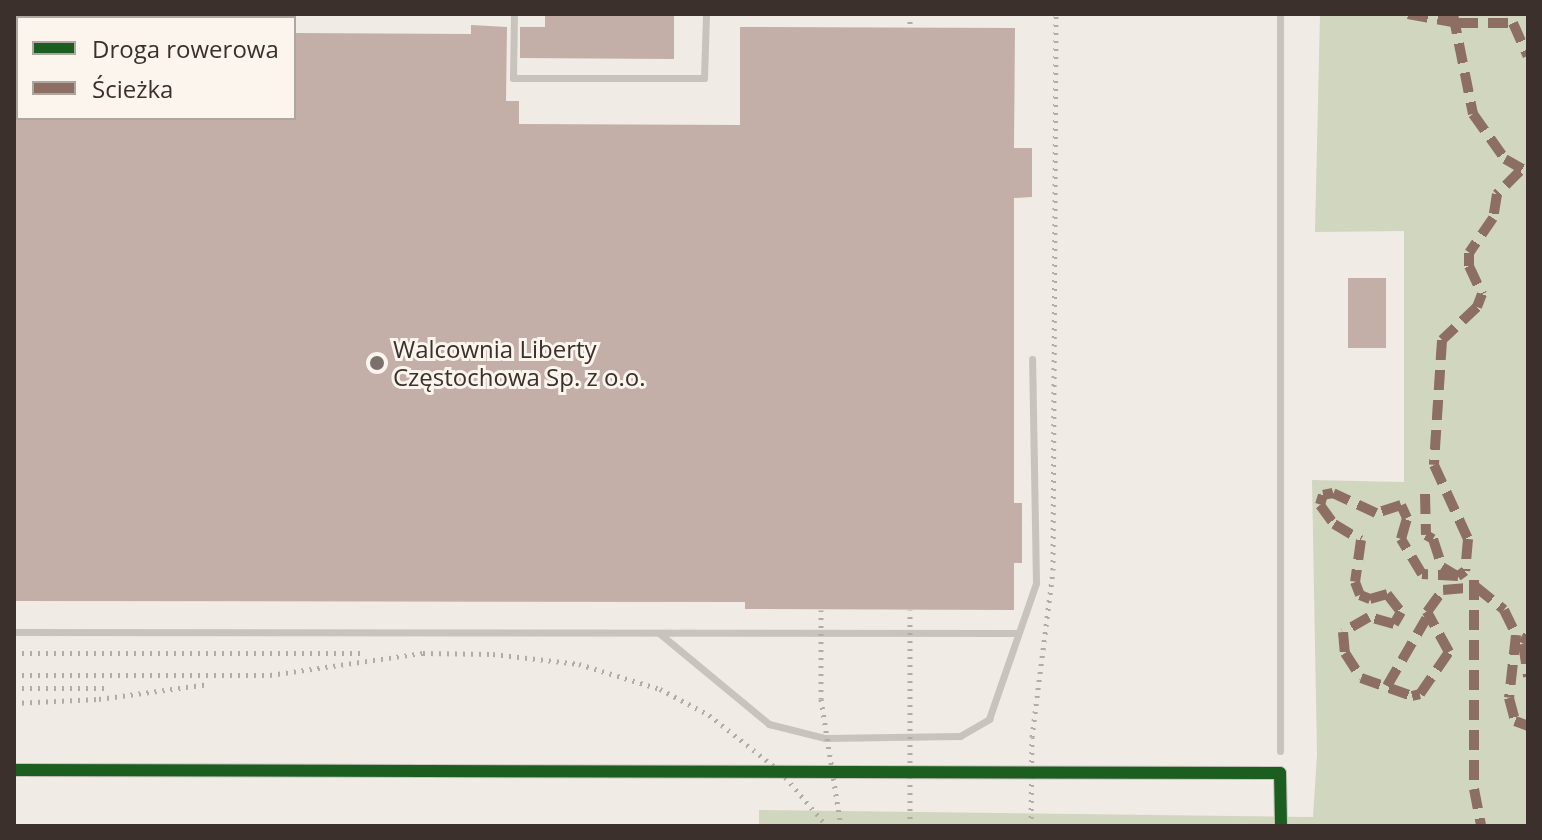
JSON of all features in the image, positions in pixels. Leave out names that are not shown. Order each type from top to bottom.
[{"type":"street","points":[[14,770],[1280,773],[1281,826]]},
{"type":"lane","points":[[514,14],[513,78],[704,78],[706,14]]},
{"type":"lane","points":[[1280,14],[1280,751]]},
{"type":"lane","points":[[659,633],[769,724],[825,738],[960,736],[989,719],[1007,677],[1015,633],[1036,583],[1032,359]]},
{"type":"lane","points":[[14,632],[1015,633]]},
{"type":"green space","points":[[1320,14],[1528,14],[1528,826],[759,826],[759,810],[1313,817],[1317,755],[1312,480],[1404,482],[1404,231],[1315,232]]},
{"type":"building","points":[[545,14],[674,14],[674,59],[520,58],[520,27],[545,27]]},
{"type":"building","name":"Walcownia Liberty Częstochowa Sp. z o.o.","points":[[471,25],[507,27],[506,101],[519,101],[519,124],[740,125],[740,27],[1015,28],[1014,148],[1032,148],[1032,197],[1014,198],[1014,503],[1022,503],[1022,563],[1014,563],[1014,610],[745,609],[745,602],[14,601],[14,118],[296,120],[296,33],[471,34]]},
{"type":"building","points":[[1348,278],[1386,278],[1386,348],[1348,348]]},
{"type":"railway","points":[[910,14],[910,27]]},
{"type":"railway","points":[[1031,826],[1032,737],[1053,570],[1056,14]]},
{"type":"railway","points":[[821,610],[821,699],[841,826]]},
{"type":"railway","points":[[910,610],[910,826]]},
{"type":"railway","points":[[14,653],[362,653]]},
{"type":"railway","points":[[14,675],[270,675],[423,653],[493,654],[579,664],[660,689],[709,715],[780,771],[827,826]]},
{"type":"railway","points":[[14,703],[99,699],[209,684]]},
{"type":"railway","points":[[14,688],[106,688]]},
{"type":"marked path","points":[[1408,14],[1458,23],[1513,23],[1528,56]]},
{"type":"marked path","points":[[1453,14],[1473,114],[1505,159],[1526,171]]},
{"type":"marked path","points":[[1520,171],[1497,194],[1493,218],[1469,253],[1469,266],[1482,294],[1477,307],[1442,340],[1434,465],[1468,539],[1465,571],[1458,576],[1422,574],[1401,539],[1407,518],[1401,505],[1376,513],[1333,493],[1323,495],[1320,505],[1334,524],[1361,540],[1355,582],[1360,595],[1370,599],[1387,594],[1401,612],[1394,624],[1369,617],[1343,632],[1345,653],[1361,678],[1412,696],[1420,694],[1449,652],[1427,612],[1443,590],[1476,587],[1504,610],[1516,635],[1509,698],[1515,721],[1528,726]]},
{"type":"marked path","points":[[1425,494],[1426,535],[1433,539],[1442,567],[1457,576]]},
{"type":"marked path","points":[[1474,580],[1474,789],[1481,826]]},
{"type":"marked path","points":[[1387,686],[1426,619]]},
{"type":"marked path","points":[[1528,635],[1523,644],[1528,677]]},
{"type":"cycle path","points":[[14,770],[1280,773],[1281,826]]},
{"type":"place","name":"Walcownia Liberty Częstochowa Sp. z o.o.","points":[[377,363]]}]
